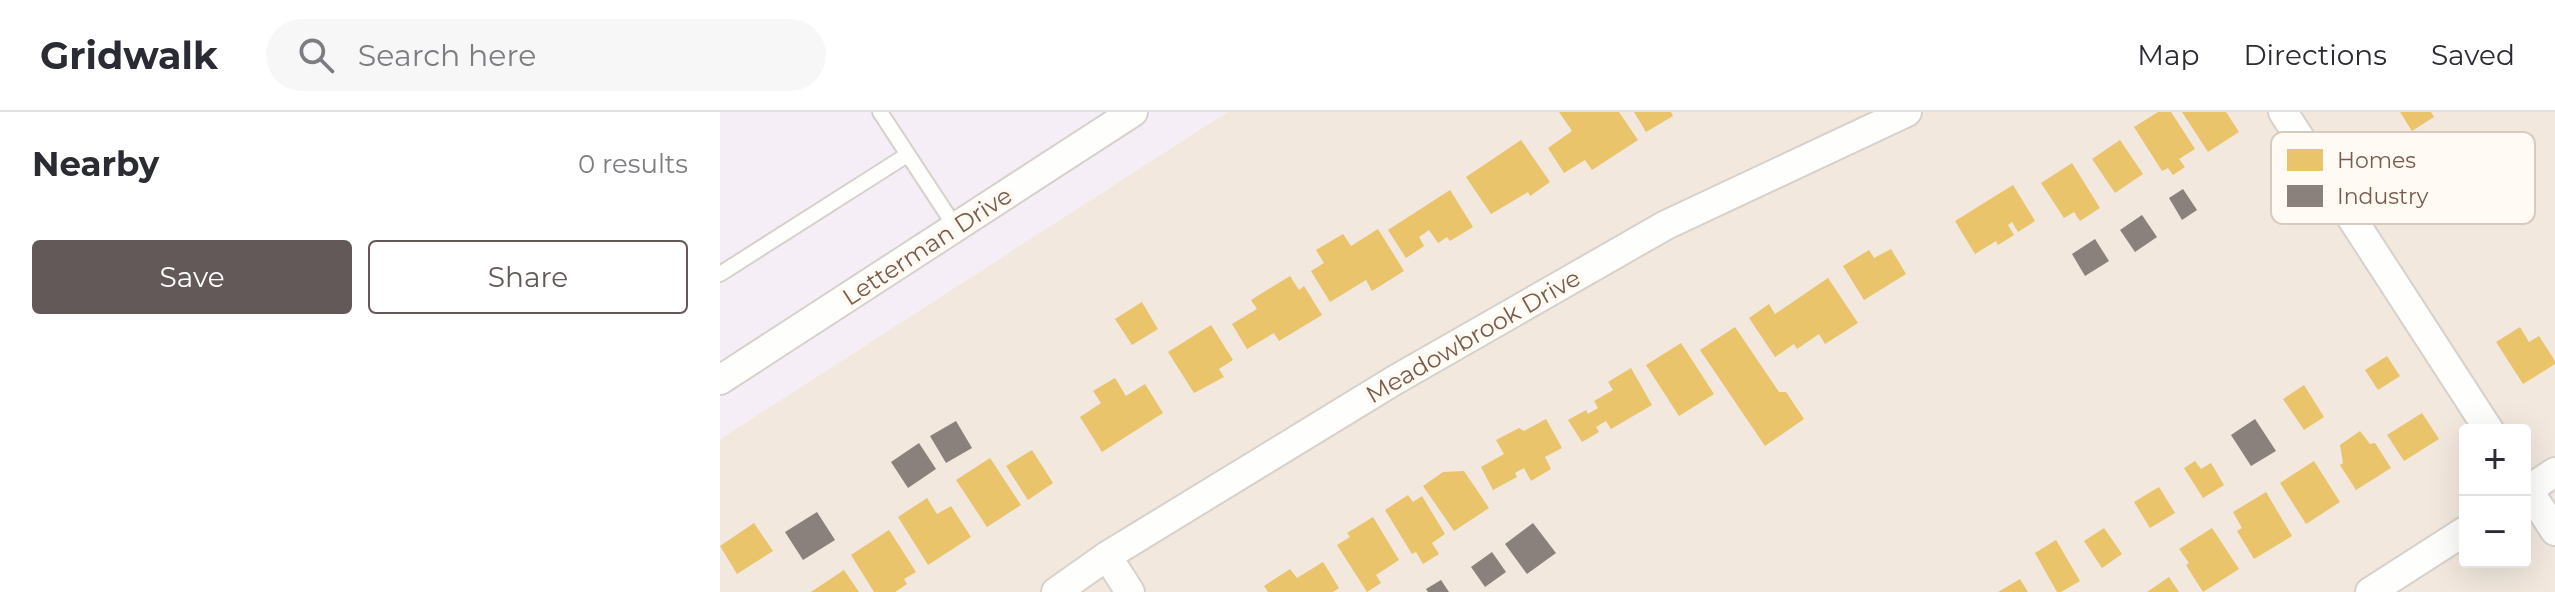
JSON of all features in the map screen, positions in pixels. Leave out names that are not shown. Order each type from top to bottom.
[{"type":"street","name":"Letterman Drive","points":[[720,380],[1133,112]]},
{"type":"street","name":"Meadowbrook Drive","points":[[1056,592],[1107,556],[1395,380],[1666,225],[1907,112]]},
{"type":"street","points":[[2283,112],[2296,132]]},
{"type":"street","points":[[2356,224],[2485,424]]},
{"type":"street","points":[[2531,486],[2555,472]]},
{"type":"street","points":[[2531,496],[2555,531]]},
{"type":"street","points":[[2370,592],[2459,535]]},
{"type":"street","points":[[1107,556],[1130,592]]},
{"type":"lane","points":[[880,112],[956,228]]},
{"type":"lane","points":[[720,274],[907,155]]},
{"type":"shaded area","points":[[720,112],[1227,112],[720,439]]},
{"type":"shaded area","points":[[1227,112],[2555,112],[2555,592],[720,592],[720,439]]},
{"type":"building: Homes","points":[[1559,112],[1619,112],[1638,140],[1592,170],[1585,160],[1564,173],[1548,148],[1572,131]]},
{"type":"building: Homes","points":[[1634,112],[1671,112],[1673,116],[1646,132]]},
{"type":"building: Homes","points":[[2158,112],[2171,112],[2195,149],[2179,159],[2185,167],[2173,175],[2168,168],[2162,171],[2134,127]]},
{"type":"building: Homes","points":[[2182,112],[2226,112],[2239,132],[2208,152]]},
{"type":"building: Homes","points":[[2400,112],[2431,112],[2434,117],[2412,131]]},
{"type":"building: Homes","points":[[1521,140],[1550,182],[1530,196],[1528,192],[1491,214],[1466,177]]},
{"type":"building: Homes","points":[[2120,140],[2143,174],[2115,193],[2092,159]]},
{"type":"building: Homes","points":[[2072,163],[2100,208],[2080,221],[2074,212],[2064,218],[2041,183]]},
{"type":"building: Homes","points":[[2013,185],[2035,221],[2018,232],[2012,222],[2008,225],[2014,235],[1998,245],[1996,241],[1975,254],[1955,221]]},
{"type":"building: Homes","points":[[1450,190],[1473,227],[1450,241],[1447,237],[1438,243],[1429,230],[1419,237],[1424,246],[1406,258],[1388,230]]},
{"type":"building: Homes","points":[[1378,229],[1404,271],[1372,291],[1366,280],[1330,302],[1311,271],[1324,263],[1316,250],[1343,234],[1351,246]]},
{"type":"building: Homes","points":[[1891,249],[1906,274],[1864,300],[1843,266],[1869,250],[1874,258]]},
{"type":"building: Homes","points":[[1290,276],[1299,290],[1304,286],[1322,315],[1279,341],[1274,333],[1247,349],[1232,324],[1257,309],[1251,300]]},
{"type":"building: Homes","points":[[1828,278],[1858,323],[1825,344],[1819,334],[1797,349],[1794,344],[1775,357],[1749,318],[1769,304],[1775,314]]},
{"type":"building: Homes","points":[[1142,302],[1158,329],[1132,345],[1115,319]]},
{"type":"building: Homes","points":[[1211,325],[1233,360],[1219,369],[1224,377],[1194,393],[1168,352]]},
{"type":"building: Homes","points":[[1735,327],[1779,392],[1786,392],[1804,419],[1765,446],[1700,350]]},
{"type":"building: Homes","points":[[2520,327],[2529,342],[2539,336],[2555,361],[2555,364],[2523,384],[2496,342]]},
{"type":"building: Homes","points":[[1681,343],[1714,394],[1679,416],[1646,365]]},
{"type":"building: Homes","points":[[2387,356],[2400,376],[2378,390],[2365,370]]},
{"type":"building: Homes","points":[[1631,368],[1652,405],[1611,429],[1606,421],[1596,427],[1599,432],[1582,442],[1568,420],[1586,410],[1588,414],[1598,408],[1594,401],[1613,390],[1608,382]]},
{"type":"building: Homes","points":[[1115,378],[1126,396],[1145,384],[1163,413],[1102,452],[1080,417],[1101,403],[1093,391]]},
{"type":"building: Homes","points":[[2304,385],[2324,417],[2304,430],[2283,399]]},
{"type":"building: Homes","points":[[2422,413],[2439,439],[2404,461],[2387,435]]},
{"type":"building: Homes","points":[[1546,419],[1562,448],[1545,457],[1551,469],[1531,481],[1524,468],[1515,473],[1517,477],[1493,490],[1481,467],[1504,454],[1496,440],[1519,428],[1524,431]]},
{"type":"building: Homes","points":[[2360,431],[2370,444],[2375,443],[2391,468],[2356,490],[2340,465],[2343,463],[2340,445]]},
{"type":"building: Homes","points":[[1032,450],[1053,483],[1028,500],[1006,466]]},
{"type":"building: Homes","points":[[990,458],[1021,505],[987,527],[956,480]]},
{"type":"building: Homes","points":[[2195,461],[2201,469],[2211,463],[2224,485],[2203,498],[2184,468]]},
{"type":"building: Homes","points":[[2314,461],[2340,502],[2306,524],[2280,483]]},
{"type":"building: Homes","points":[[1464,471],[1489,508],[1454,531],[1423,486],[1443,472]]},
{"type":"building: Homes","points":[[2159,487],[2175,513],[2150,528],[2134,502]]},
{"type":"building: Homes","points":[[2266,492],[2292,536],[2254,559],[2237,531],[2242,528],[2233,512]]},
{"type":"building: Homes","points":[[1408,495],[1413,502],[1422,496],[1445,534],[1432,543],[1439,554],[1423,564],[1416,552],[1412,554],[1385,510]]},
{"type":"building: Homes","points":[[927,498],[937,514],[951,506],[971,537],[928,565],[898,517]]},
{"type":"building: Homes","points":[[1373,517],[1399,560],[1376,575],[1381,583],[1367,592],[1337,545],[1350,537],[1347,533]]},
{"type":"building: Homes","points":[[754,523],[773,551],[737,574],[720,546]]},
{"type":"building: Homes","points":[[2104,528],[2122,554],[2102,568],[2084,541]]},
{"type":"building: Homes","points":[[2212,528],[2239,569],[2203,592],[2179,549]]},
{"type":"building: Homes","points":[[889,530],[916,572],[904,579],[907,584],[895,592],[874,592],[851,555]]},
{"type":"building: Homes","points":[[2056,540],[2080,581],[2061,592],[2057,592],[2035,553]]},
{"type":"building: Homes","points":[[1323,562],[1339,588],[1333,592],[1268,592],[1264,586],[1290,569],[1297,578]]},
{"type":"building: Homes","points":[[844,570],[859,592],[811,592]]},
{"type":"building: Homes","points":[[2169,577],[2179,592],[2147,592]]},
{"type":"building: Homes","points":[[2020,579],[2028,592],[1998,592]]},
{"type":"building: Industry","points":[[2183,189],[2197,210],[2182,220],[2169,198]]},
{"type":"building: Industry","points":[[2142,215],[2157,237],[2135,252],[2120,230]]},
{"type":"building: Industry","points":[[2095,239],[2109,261],[2085,276],[2072,254]]},
{"type":"building: Industry","points":[[2255,419],[2276,451],[2251,466],[2231,435]]},
{"type":"building: Industry","points":[[956,421],[972,448],[946,463],[930,436]]},
{"type":"building: Industry","points":[[919,443],[936,469],[908,488],[891,462]]},
{"type":"building: Industry","points":[[817,512],[835,540],[803,560],[785,532]]},
{"type":"building: Industry","points":[[1533,523],[1556,553],[1527,574],[1505,544]]},
{"type":"building: Industry","points":[[1492,552],[1506,572],[1485,587],[1471,567]]},
{"type":"building: Industry","points":[[1441,580],[1449,592],[1428,592],[1426,589]]}]
